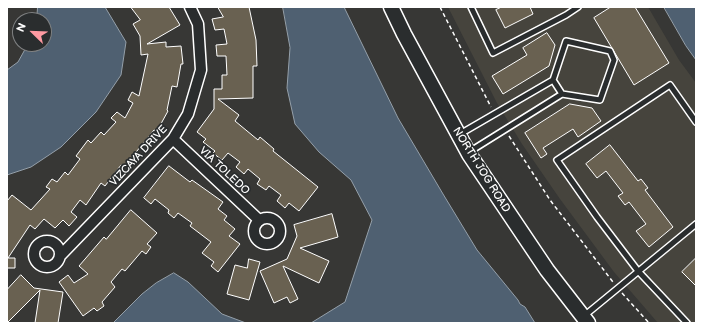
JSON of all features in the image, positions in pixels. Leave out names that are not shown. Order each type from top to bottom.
[{"type":"street","name":"VIZCAYA DRIVE","points":[[60,256],[172,139],[188,114],[201,70],[198,24],[190,7]]},
{"type":"street","name":"NORTH JOG ROAD","points":[[391,7],[468,152],[547,270],[585,320]]},
{"type":"street","name":"VIA TOLEDO","points":[[172,139],[260,220]]},
{"type":"lane","points":[[471,7],[493,53],[566,15],[578,7]]},
{"type":"lane","points":[[459,135],[553,80],[566,41],[610,51],[614,60],[600,100],[562,94],[468,152]]},
{"type":"lane","points":[[553,80],[562,94]]},
{"type":"lane","points":[[687,323],[638,271],[597,217],[557,160],[670,85],[696,122]]},
{"type":"lane","points":[[585,320],[618,288],[696,224]]},
{"type":"path","points":[[440,7],[487,100],[496,114]]},
{"type":"path","points":[[505,129],[550,200],[618,288],[649,323]]},
{"type":"shaded area","points":[[448,7],[648,7],[679,60],[696,83],[696,323],[658,323],[614,272],[560,199],[522,144],[497,103]]},
{"type":"water","points":[[38,7],[105,7],[126,42],[121,75],[96,112],[61,147],[31,167],[7,175],[7,70],[18,62],[24,52],[52,52],[52,12],[38,12]]},
{"type":"water","points":[[283,7],[344,7],[398,118],[443,194],[477,250],[520,304],[525,307],[535,323],[311,323],[345,302],[372,220],[351,180],[319,152],[295,124],[287,88],[290,48]]},
{"type":"water","points":[[664,7],[696,7],[696,60],[686,46]]},
{"type":"water","points":[[174,273],[188,282],[222,314],[246,323],[113,323],[142,294],[156,283]]},
{"type":"building","points":[[131,7],[169,7],[180,25],[147,44],[166,42],[166,47],[181,46],[183,64],[181,64],[177,87],[172,86],[168,111],[157,131],[154,130],[124,167],[121,165],[105,186],[101,183],[86,205],[80,200],[71,212],[77,217],[69,226],[63,220],[55,228],[44,219],[35,229],[30,225],[8,258],[15,258],[15,268],[7,268],[7,201],[12,195],[31,210],[50,189],[46,187],[52,179],[57,182],[65,172],[68,175],[80,159],[76,156],[88,140],[91,143],[101,132],[104,135],[116,122],[111,118],[117,112],[125,118],[133,103],[128,100],[132,92],[139,96],[148,54],[141,55],[140,36],[133,24],[140,20]]},
{"type":"building","points":[[218,7],[249,7],[256,40],[257,66],[253,66],[253,98],[218,99],[239,115],[235,121],[258,140],[260,137],[274,149],[273,151],[318,187],[299,211],[289,203],[285,208],[277,201],[281,195],[269,186],[266,190],[257,184],[260,179],[248,169],[244,174],[236,167],[240,162],[228,153],[222,160],[213,153],[215,151],[203,142],[206,139],[197,132],[214,109],[214,89],[222,89],[222,75],[227,75],[226,56],[217,56],[216,45],[227,44],[224,29],[215,30],[212,19],[223,17]]},
{"type":"building","points":[[502,7],[530,7],[533,14],[505,28],[496,10]]},
{"type":"building","points":[[611,7],[635,7],[669,63],[634,85],[594,18]]},
{"type":"building","points":[[547,33],[555,45],[549,66],[503,94],[492,76],[527,55],[523,48]]},
{"type":"building","points":[[570,104],[592,108],[601,121],[578,137],[573,129],[543,148],[547,154],[541,158],[525,133]]},
{"type":"building","points":[[610,145],[638,181],[641,179],[648,188],[645,190],[673,227],[649,247],[636,231],[646,224],[629,202],[625,205],[618,196],[623,193],[606,171],[597,178],[586,164]]},
{"type":"building","points":[[169,166],[190,182],[192,180],[223,202],[218,209],[227,216],[224,220],[235,229],[229,236],[240,244],[218,272],[211,266],[214,262],[202,253],[211,242],[190,226],[192,223],[178,213],[174,218],[168,213],[169,210],[155,199],[151,204],[144,198]]},
{"type":"building","points":[[131,210],[157,233],[147,244],[151,247],[146,254],[142,251],[125,271],[122,269],[111,282],[115,287],[102,302],[104,306],[97,311],[94,308],[83,316],[59,282],[68,275],[74,283],[88,274],[79,266],[104,237],[106,239]]},
{"type":"building","points":[[332,214],[338,237],[300,248],[329,261],[319,283],[283,266],[298,299],[290,303],[287,297],[274,303],[260,271],[287,259],[297,236],[294,225]]},
{"type":"building","points":[[696,258],[696,286],[682,272]]},
{"type":"building","points":[[249,259],[260,262],[249,300],[227,294],[235,265],[247,268]]},
{"type":"building","points":[[21,275],[34,288],[63,292],[58,323],[35,323],[40,290],[7,323],[7,290]]}]
